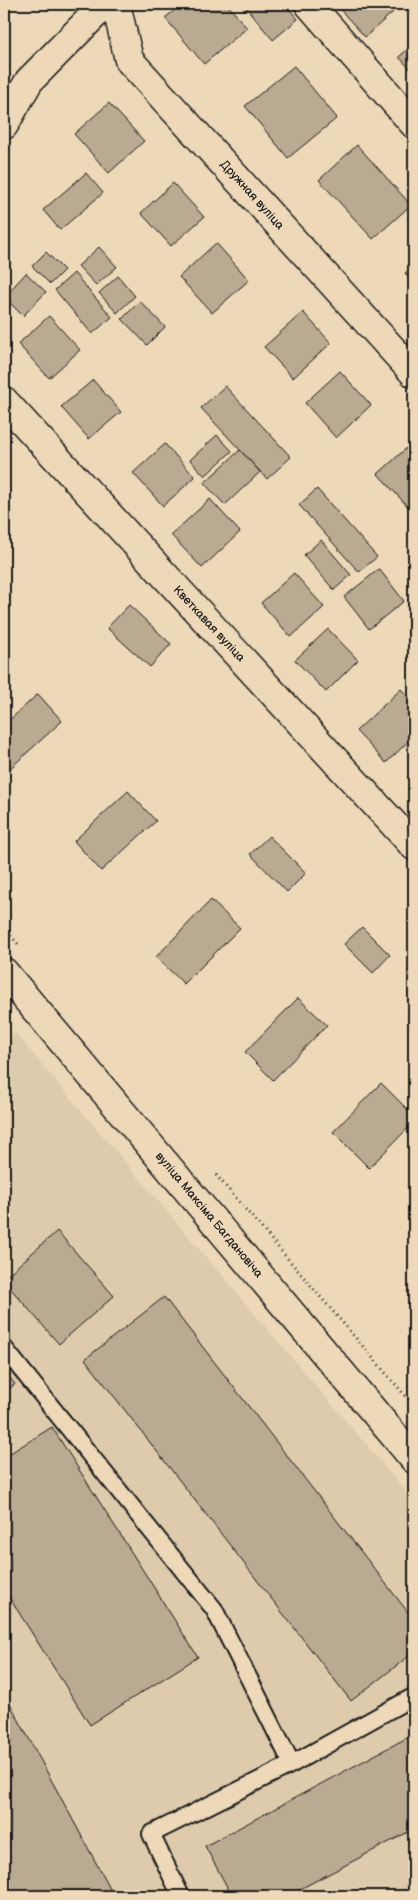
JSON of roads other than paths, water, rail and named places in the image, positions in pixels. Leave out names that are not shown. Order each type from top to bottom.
[{"type":"street","points":[[4,125],[29,81],[105,4]]},
{"type":"street","name":"Дружная вуліца","points":[[116,4],[129,60],[414,373]]},
{"type":"street","points":[[309,4],[414,124]]},
{"type":"street","name":"Кветкавая вуліца","points":[[4,402],[414,846]]},
{"type":"street","name":"вуліца Максіма Багдановіча","points":[[4,972],[414,1459]]},
{"type":"lane","points":[[4,1348],[214,1609],[292,1764]]},
{"type":"lane","points":[[181,1896],[151,1834],[292,1764],[411,1698]]}]
